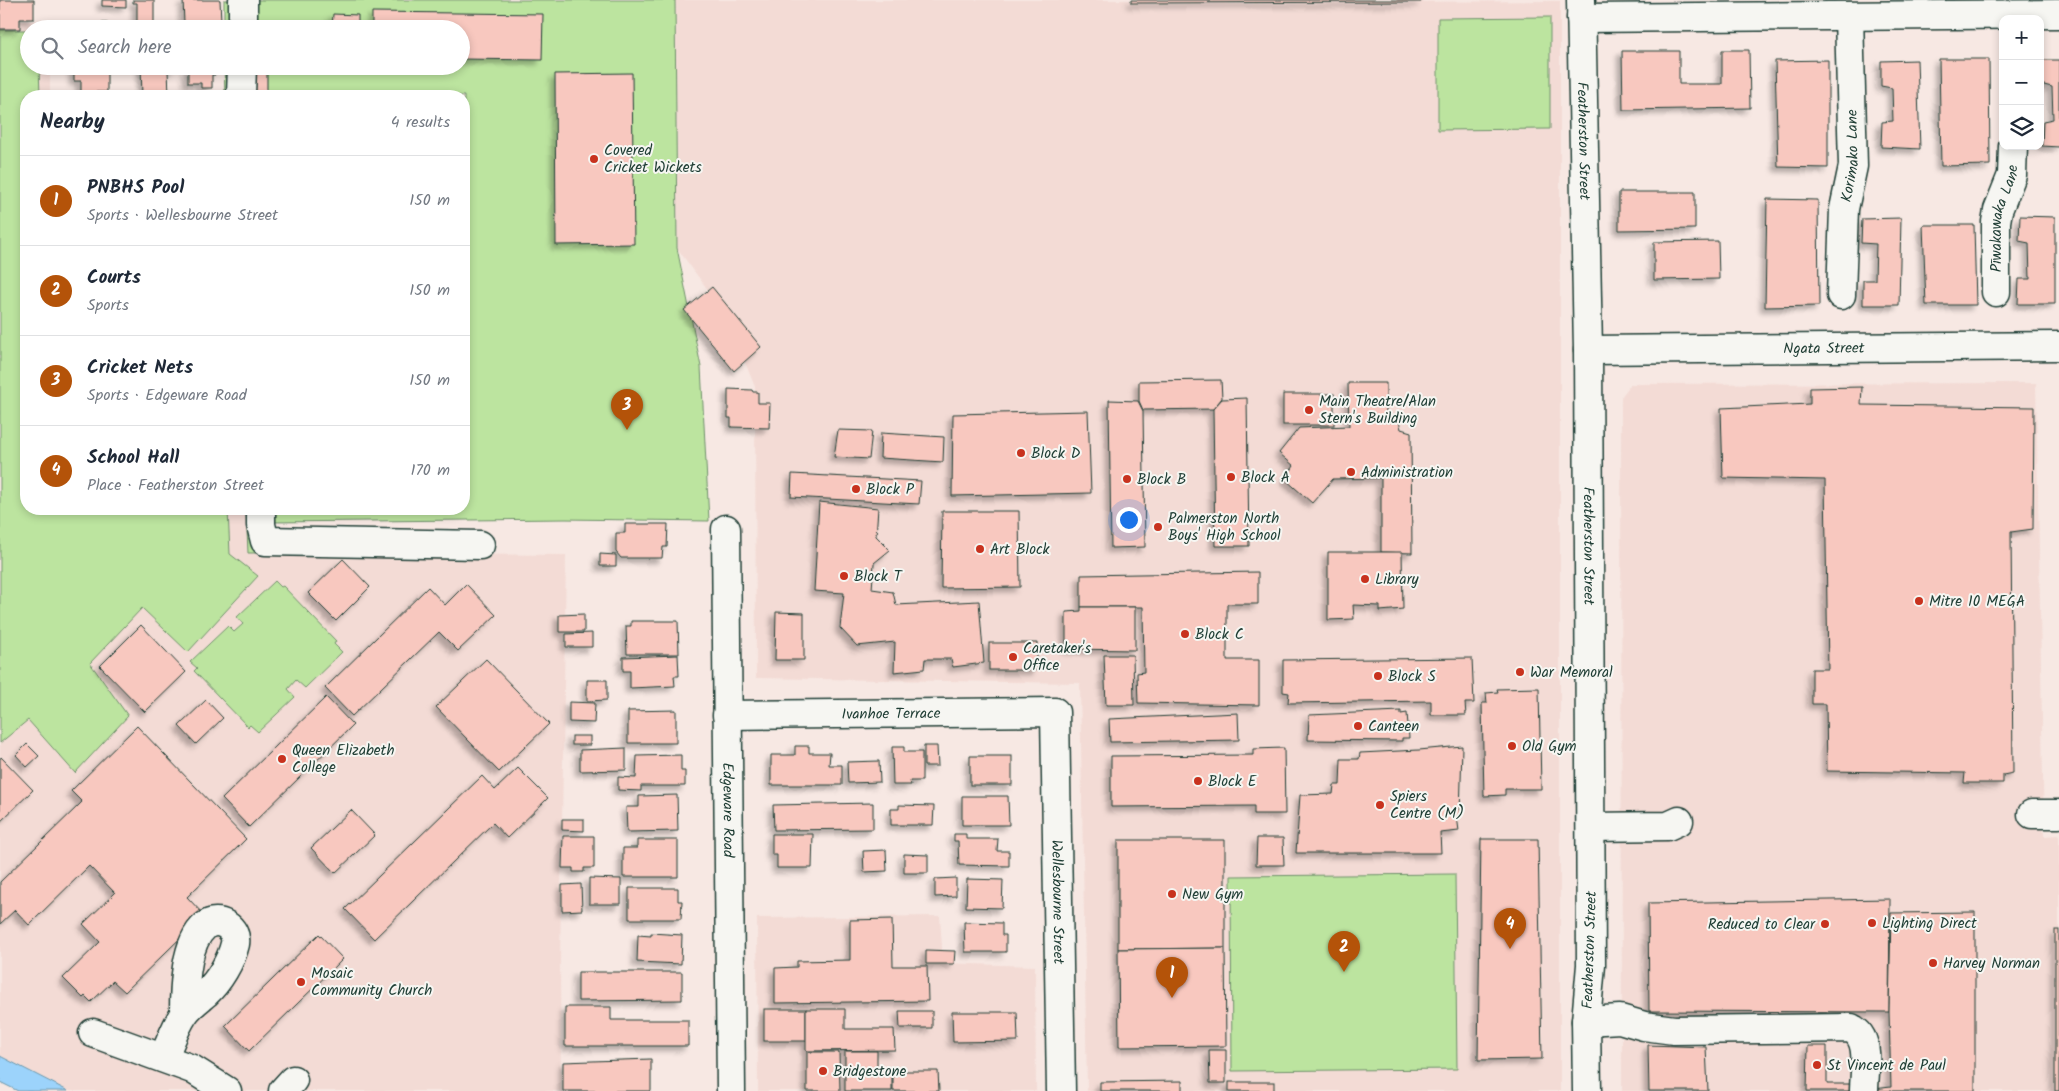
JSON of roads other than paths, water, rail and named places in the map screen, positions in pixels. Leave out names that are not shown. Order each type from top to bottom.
[{"type":"street","points":[[243,0],[243,20]]},
{"type":"street","points":[[1581,9],[1849,16],[1999,17]]},
{"type":"street","name":"Featherston Street","points":[[1581,9],[1588,350],[1591,827],[1591,965],[1586,1020],[1587,1091]]},
{"type":"street","points":[[2043,15],[2059,14]]},
{"type":"street","name":"Korimako Lane","points":[[1841,295],[1844,209],[1853,166],[1849,16]]},
{"type":"street","points":[[241,90],[242,75]]},
{"type":"street","name":"Pīwakawaka Lane","points":[[1996,292],[1996,222],[1998,210],[2012,175],[2013,150]]},
{"type":"street","name":"Ngata Street","points":[[1588,350],[2059,346]]},
{"type":"street","points":[[261,515],[261,525],[265,541],[480,545]]},
{"type":"street","name":"Edgeware Road","points":[[726,529],[731,1091]]},
{"type":"street","name":"Ivanhoe Terrace","points":[[727,715],[1055,712]]},
{"type":"street","name":"Wellesbourne Street","points":[[1055,712],[1061,1091]]},
{"type":"street","points":[[2032,814],[2059,814]]},
{"type":"street","points":[[1591,827],[1668,826],[1679,821]]},
{"type":"street","points":[[163,1058],[184,1013]]},
{"type":"street","points":[[1586,1020],[1620,1019],[1644,1026],[1674,1030],[1850,1028],[1857,1031],[1862,1038],[1864,1046],[1864,1091]]},
{"type":"street","points":[[93,1033],[192,1069],[227,1091]]},
{"type":"water","points":[[0,1056],[68,1091],[18,1091],[0,1082]]},
{"type":"place","name":"Covered Cricket Wickets","points":[[594,159]]},
{"type":"place","name":"Main Theatre/Alan Stern's Building","points":[[1309,410]]},
{"type":"place","name":"Cricket Nets","points":[[627,430]]},
{"type":"place","name":"Block D","points":[[1021,453]]},
{"type":"place","name":"Administration","points":[[1351,472]]},
{"type":"place","name":"Block A","points":[[1231,477]]},
{"type":"place","name":"Block B","points":[[1127,479]]},
{"type":"place","name":"Block P","points":[[856,489]]},
{"type":"place","name":"Palmerston North Boys' High School","points":[[1158,527]]},
{"type":"place","name":"Art Block","points":[[980,549]]},
{"type":"place","name":"Block T","points":[[844,576]]},
{"type":"place","name":"Library","points":[[1365,579]]},
{"type":"place","name":"Mitre 10 MEGA","points":[[1919,601]]},
{"type":"place","name":"Block C","points":[[1185,634]]},
{"type":"place","name":"Caretaker's Office","points":[[1013,657]]},
{"type":"place","name":"War Memoral","points":[[1520,672]]},
{"type":"place","name":"Block S","points":[[1378,676]]},
{"type":"place","name":"Canteen","points":[[1358,726]]},
{"type":"place","name":"Old Gym","points":[[1512,746]]},
{"type":"place","name":"Queen Elizabeth College","points":[[282,759]]},
{"type":"place","name":"Block E","points":[[1198,781]]},
{"type":"place","name":"Spiers Centre (M)","points":[[1380,805]]},
{"type":"place","name":"New Gym","points":[[1172,894]]},
{"type":"place","name":"Lighting Direct","points":[[1872,923]]},
{"type":"place","name":"Reduced to Clear","points":[[1825,924]]},
{"type":"place","name":"School Hall","points":[[1510,949]]},
{"type":"place","name":"Harvey Norman","points":[[1933,963]]},
{"type":"place","name":"Courts","points":[[1344,972]]},
{"type":"place","name":"Mosaic Community Church","points":[[301,982]]},
{"type":"place","name":"PNBHS Pool","points":[[1172,998]]},
{"type":"place","name":"St Vincent de Paul","points":[[1817,1065]]},
{"type":"place","name":"Bridgestone","points":[[823,1071]]}]
